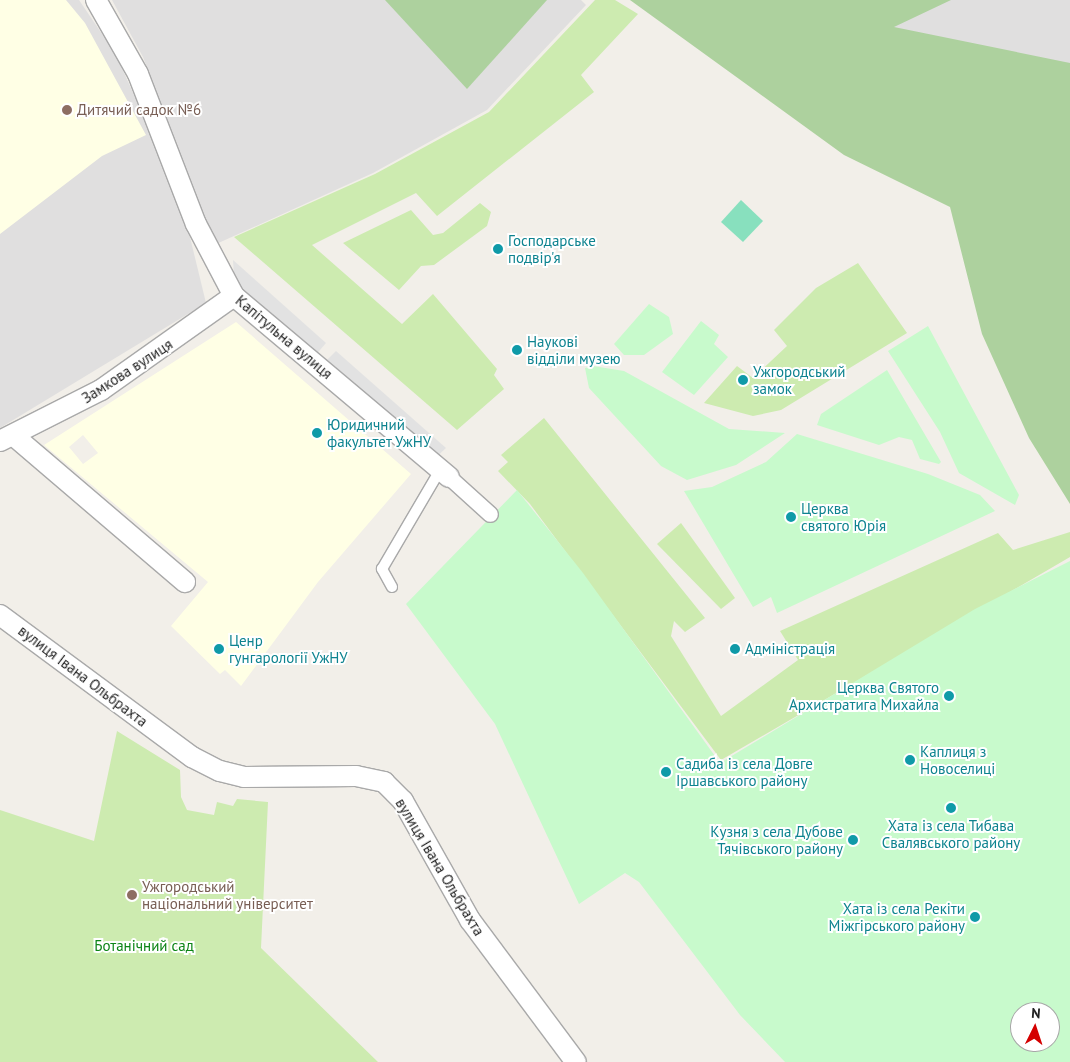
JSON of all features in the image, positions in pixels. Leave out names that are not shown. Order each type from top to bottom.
[{"type":"street","name":"Капітульна вулиця","points":[[96,0],[138,74],[196,224],[234,296],[490,514]]},
{"type":"street","name":"Замкова вулиця","points":[[185,582],[7,438],[101,390],[234,296]]},
{"type":"street","name":"вулиця Івана Ольбрахта","points":[[4,623],[192,757],[220,772],[244,777],[356,776],[384,782],[403,801],[470,920],[576,1062]]},
{"type":"lane","points":[[392,587],[382,569],[444,474]]},
{"type":"shaded area","points":[[0,0],[79,0],[115,53],[180,196],[206,303],[0,428]]},
{"type":"shaded area","name":"Дитячий садок №6","points":[[0,0],[66,0],[85,23],[146,135],[102,156],[0,234]]},
{"type":"shaded area","points":[[112,0],[581,0],[586,5],[487,110],[373,173],[214,245],[143,57]]},
{"type":"shaded area","points":[[705,0],[1070,0],[1070,383],[1050,136]]},
{"type":"shaded area","points":[[233,260],[326,343],[314,357],[235,292]]},
{"type":"shaded area","points":[[236,322],[411,474],[318,582],[241,686],[225,670],[220,674],[171,626],[208,582],[44,445]],"holes":[[[83,435],[98,453],[83,464],[69,447]]]},
{"type":"shaded area","points":[[336,351],[446,448],[432,461],[322,365]]},
{"type":"green space","points":[[385,0],[547,0],[467,89]]},
{"type":"green space","points":[[595,0],[615,0],[638,14],[581,75],[594,92],[437,216],[416,193],[312,245],[402,324],[433,294],[497,369],[494,375],[504,389],[457,430],[234,237],[375,174],[489,112]]},
{"type":"green space","points":[[630,0],[951,0],[894,27],[1070,63],[1070,504],[1029,438],[982,334],[950,207],[844,155]]},
{"type":"green space","points":[[741,200],[763,221],[743,242],[721,222]]},
{"type":"green space","points":[[480,203],[491,212],[487,226],[434,265],[421,266],[399,290],[343,243],[411,210],[433,235],[443,233]]},
{"type":"green space","points":[[858,263],[907,333],[781,410],[753,416],[704,403],[737,366],[753,378],[787,346],[774,330],[816,288]]},
{"type":"green space","points":[[649,304],[669,317],[673,334],[644,355],[624,355],[614,344]]},
{"type":"green space","points":[[701,321],[719,335],[714,344],[728,357],[694,395],[662,372]]},
{"type":"green space","points":[[928,326],[1019,495],[1015,505],[959,473],[940,432],[888,351]]},
{"type":"green space","points":[[593,366],[624,371],[729,429],[785,433],[736,465],[687,480],[661,466],[589,388],[585,368]]},
{"type":"green space","points":[[887,370],[941,462],[939,464],[920,459],[912,440],[899,437],[879,445],[817,425],[821,414]]},
{"type":"green space","points":[[544,418],[705,618],[685,632],[674,621],[671,636],[721,716],[798,660],[780,631],[998,533],[1013,550],[1070,532],[1070,557],[721,760],[530,504],[498,471],[508,462],[501,455]]},
{"type":"green space","points":[[797,434],[928,474],[980,495],[995,511],[777,613],[771,597],[753,607],[684,491],[712,487],[766,462]]},
{"type":"green space","points":[[517,490],[583,573],[720,763],[975,609],[1070,561],[1070,1062],[785,1062],[740,1015],[639,882],[625,873],[579,904],[495,724],[406,604]]},
{"type":"green space","points":[[681,523],[735,598],[721,609],[657,544]]},
{"type":"green space","name":"Ботанічний сад","points":[[117,731],[180,770],[181,797],[187,810],[214,815],[217,802],[233,806],[237,799],[268,802],[261,948],[378,1062],[0,1062],[0,810],[94,841]]},
{"type":"place","name":"Дитячий садок №6","points":[[67,110]]},
{"type":"place","name":"Господарське подвір'я","points":[[498,249]]},
{"type":"place","name":"Наукові відділи музею","points":[[517,350]]},
{"type":"place","name":"Ужгородський замок","points":[[743,380]]},
{"type":"place","name":"Юридичний факультет УжНУ","points":[[317,433]]},
{"type":"place","name":"Церква святого Юрія","points":[[791,517]]},
{"type":"place","name":"Ценр гунгарології УжНУ","points":[[219,649]]},
{"type":"place","name":"Адміністрація","points":[[735,649]]},
{"type":"place","name":"Церква Святого Архистратига Михайла","points":[[949,696]]},
{"type":"place","name":"Каплиця з Новоселиці","points":[[910,760]]},
{"type":"place","name":"Садиба із села Довге Іршавського району","points":[[666,772]]},
{"type":"place","name":"Хата із села Тибава Свалявського району","points":[[951,808]]},
{"type":"place","name":"Кузня з села Дубове Тячівського району","points":[[853,840]]},
{"type":"place","name":"Ужгородський національний університет","points":[[132,895]]},
{"type":"place","name":"Хата із села Рекіти Міжгірського району","points":[[975,917]]}]
